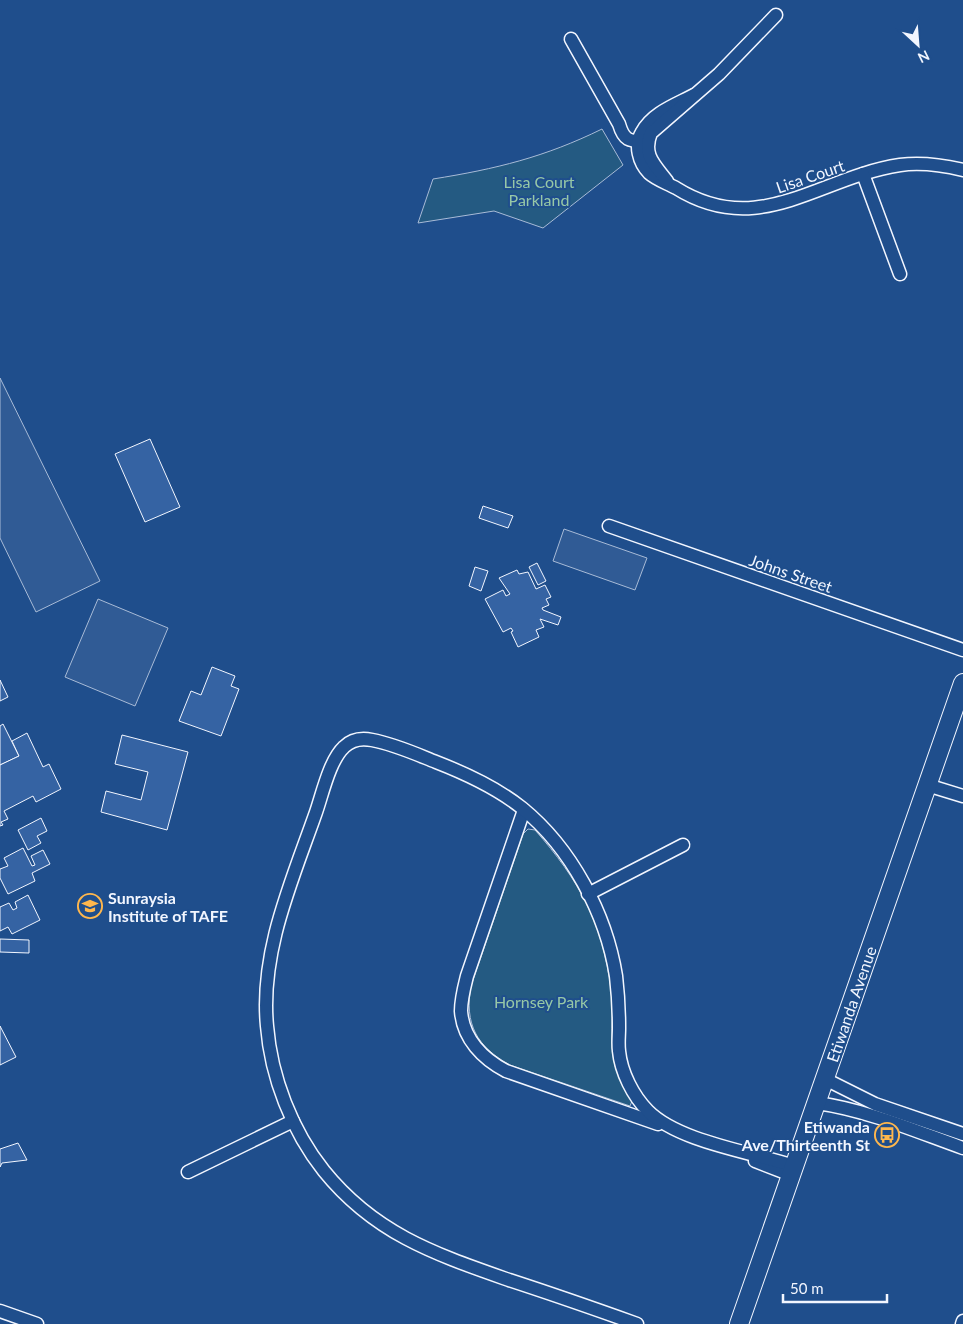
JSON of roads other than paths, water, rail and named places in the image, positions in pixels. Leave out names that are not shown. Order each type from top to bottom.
[{"type":"street","points":[[570,39],[619,124],[642,139],[676,113],[741,52],[776,15]]},
{"type":"street","name":"Lisa Court","points":[[642,139],[650,158],[671,185],[700,201],[717,206],[749,209],[783,203],[863,174],[899,165],[935,164],[963,170]]},
{"type":"street","points":[[863,174],[900,274]]},
{"type":"street","name":"Johns Street","points":[[609,526],[963,650]]},
{"type":"street","name":"Etiwanda Avenue","points":[[739,1324],[963,683]]},
{"type":"street","points":[[637,1324],[451,1259],[420,1247],[394,1232],[368,1215],[344,1194],[322,1169],[293,1121],[279,1087],[271,1057],[266,999],[269,965],[281,912],[334,761],[339,752],[351,742],[368,739],[458,770],[507,797],[524,810],[559,847],[574,868],[598,914],[612,957],[618,1001],[619,1050],[622,1066],[644,1107],[653,1116],[672,1129]]},
{"type":"street","points":[[929,781],[963,790]]},
{"type":"street","points":[[929,781],[963,796]]},
{"type":"street","points":[[524,810],[467,976],[462,997],[461,1012],[468,1035],[479,1052],[491,1063],[506,1071],[732,1150],[766,1157],[793,1171]]},
{"type":"street","points":[[588,894],[683,845]]},
{"type":"street","points":[[825,1079],[875,1104],[963,1134]]},
{"type":"street","points":[[817,1103],[867,1114],[963,1148]]},
{"type":"street","points":[[188,1172],[293,1121]]},
{"type":"street","points":[[0,1311],[37,1324]]},
{"type":"place","name":"Sunraysia Institute of TAFE","points":[[90,906]]},
{"type":"place","name":"Etiwanda Ave/Thirteenth St","points":[[887,1135]]},
{"type":"park label","name":"Lisa Court Parkland","points":[[539,190]]},
{"type":"park label","name":"Hornsey Park","points":[[541,1001]]}]
